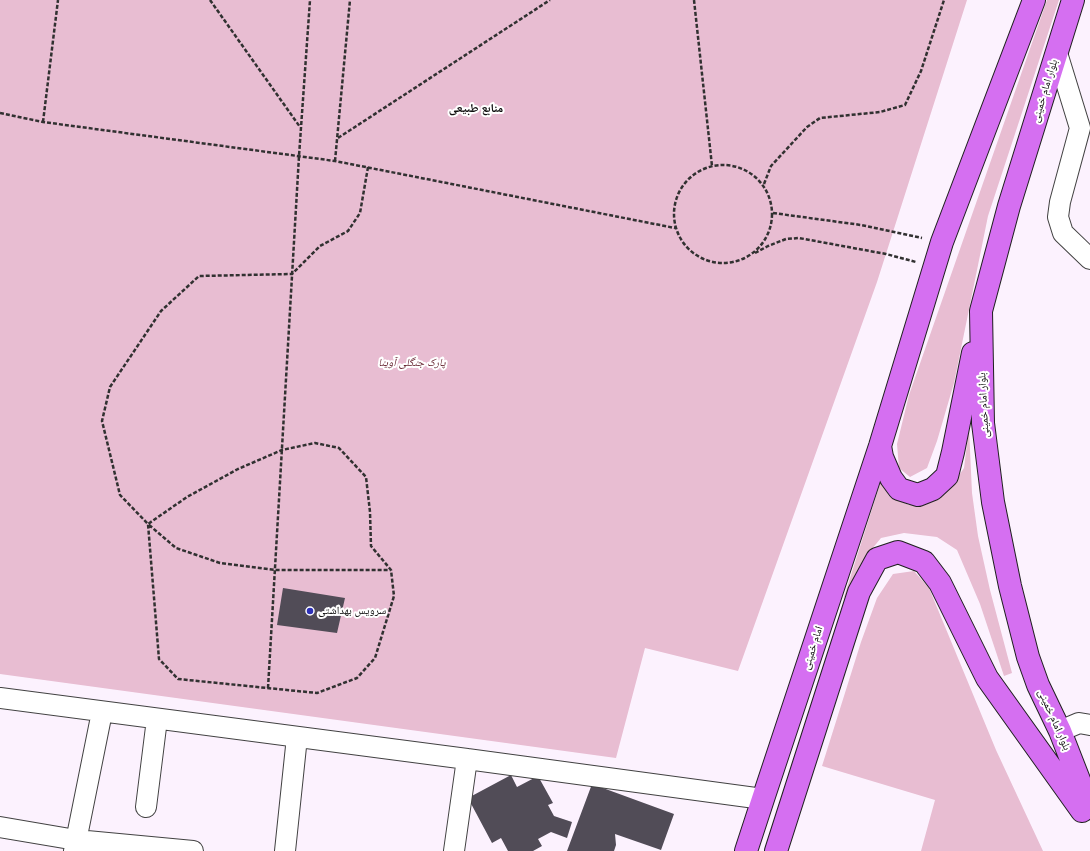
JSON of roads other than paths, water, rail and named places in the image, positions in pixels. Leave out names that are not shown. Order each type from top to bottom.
[{"type":"main road","points":[[981,311],[947,476],[934,489],[918,495],[900,489],[891,478],[882,457],[880,446],[942,242],[1034,0]]},
{"type":"main road","name":"بلوار امام خمینی","points":[[1073,0],[1009,206],[981,311],[983,423],[993,502],[1010,586],[1028,658],[1038,685],[1060,731],[1090,808]]},
{"type":"main road","name":"امام خمینی","points":[[746,851],[880,446]]},
{"type":"main road","points":[[776,851],[859,592],[877,559],[898,552],[924,562],[940,583],[987,678],[1090,821]]},
{"type":"street","points":[[1057,53],[1080,128],[1060,202],[1058,217],[1063,233],[1090,259]]},
{"type":"street","points":[[0,698],[762,799]]},
{"type":"street","points":[[75,845],[102,712]]},
{"type":"street","points":[[146,807],[157,719]]},
{"type":"street","points":[[1060,731],[1079,723],[1090,725]]},
{"type":"street","points":[[285,851],[297,737]]},
{"type":"street","points":[[454,851],[467,759]]},
{"type":"street","points":[[0,827],[75,845],[193,851]]},
{"type":"place","name":"سرویس بهداشتی","points":[[310,611]]},
{"type":"district","name":"منابع طبیعی","points":[[476,109]]},
{"type":"park label","name":"پارک جنگلی آوینا","points":[[412,363]]}]
